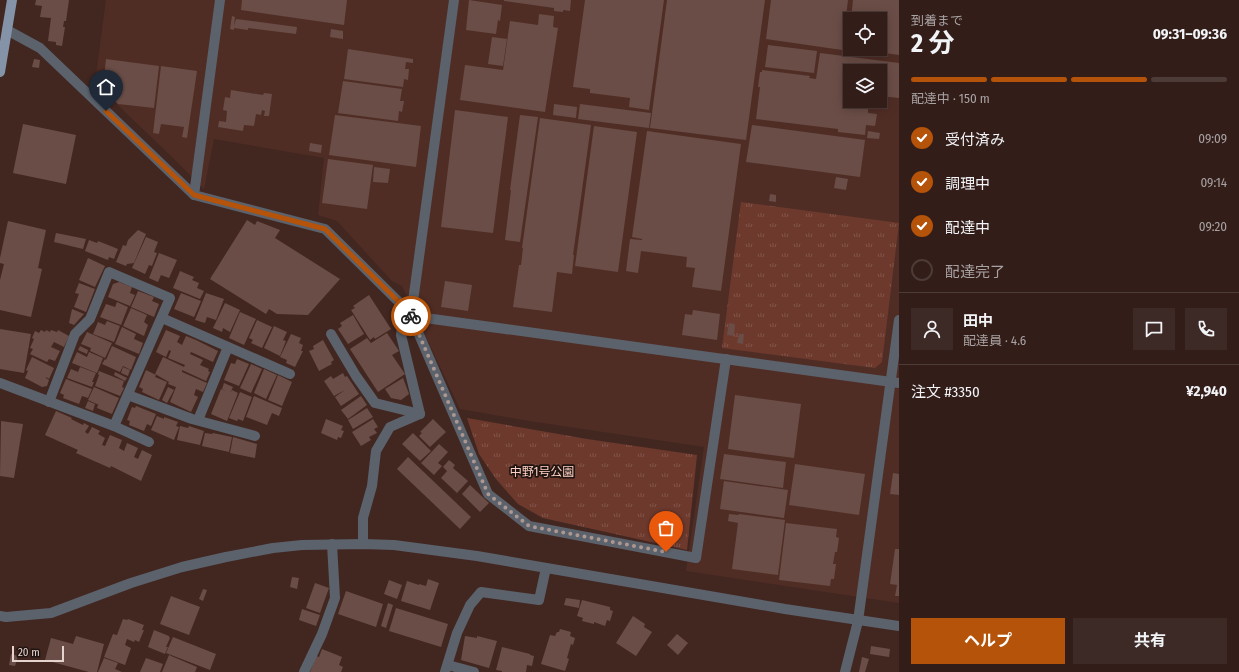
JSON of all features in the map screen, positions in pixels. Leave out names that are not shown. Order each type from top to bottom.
[{"type":"main road","points":[[0,72],[12,0]]},
{"type":"street","points":[[194,195],[220,0]]},
{"type":"street","points":[[420,414],[401,334],[408,312],[454,0]]},
{"type":"street","points":[[8,30],[40,48],[194,195],[325,229],[408,312],[488,494],[529,526],[696,558],[726,359]]},
{"type":"street","points":[[49,402],[75,334],[90,319],[109,272],[170,298],[114,426]]},
{"type":"street","points":[[408,312],[895,383]]},
{"type":"street","points":[[162,318],[290,374]]},
{"type":"street","points":[[845,672],[858,621],[895,383],[899,320]]},
{"type":"street","points":[[331,334],[356,376],[375,403],[420,414]]},
{"type":"street","points":[[198,420],[228,347]]},
{"type":"street","points":[[0,383],[114,426],[149,442]]},
{"type":"street","points":[[128,395],[198,420],[256,436]]},
{"type":"street","points":[[363,544],[363,518],[372,486],[376,451],[390,427],[420,414]]},
{"type":"street","points":[[304,672],[322,634],[335,598],[332,544]]},
{"type":"street","points":[[0,616],[6,617],[51,613],[131,583],[182,567],[226,556],[295,546],[363,544],[428,550],[546,568],[858,621],[899,626]]},
{"type":"street","points":[[474,672],[446,668],[457,633],[470,605],[481,592],[538,600],[546,568]]},
{"type":"shaded area","points":[[106,0],[899,0],[899,603],[686,571],[704,447],[529,421],[460,409],[402,286],[392,281],[337,221],[318,215],[324,158],[214,139],[204,189],[95,83]]},
{"type":"green space","points":[[741,202],[899,223],[882,362],[875,368],[722,348]]},
{"type":"green space","name":"中野1号公園","points":[[467,418],[587,439],[697,455],[687,550],[543,518],[518,504],[496,479],[479,454]]},
{"type":"building","points":[[36,0],[69,0],[66,21],[64,21],[63,27],[65,27],[62,46],[56,45],[56,42],[48,41],[51,18],[40,17],[42,6],[35,5]]},
{"type":"building","points":[[242,0],[347,0],[344,25],[241,10]]},
{"type":"building","points":[[469,0],[502,5],[500,21],[498,20],[496,34],[466,30]]},
{"type":"building","points":[[504,0],[571,0],[570,11],[563,10],[563,12],[554,11],[554,8]]},
{"type":"building","points":[[585,0],[664,0],[649,110],[629,107],[630,98],[590,93],[590,89],[573,87]]},
{"type":"building","points":[[667,0],[765,0],[746,140],[650,128]]},
{"type":"building","points":[[771,0],[848,0],[847,12],[843,12],[842,50],[766,39]]},
{"type":"building","points":[[853,0],[899,0],[899,55],[887,53],[887,12],[852,12]]},
{"type":"building","points":[[539,14],[554,16],[553,27],[558,28],[545,112],[460,100],[465,65],[503,70],[510,21],[538,25]]},
{"type":"building","points":[[232,16],[235,17],[234,26],[236,19],[297,27],[296,34],[248,28],[248,30],[234,28],[234,30],[230,29]]},
{"type":"building","points":[[331,29],[343,31],[343,39],[330,37]]},
{"type":"building","points":[[492,37],[507,39],[503,66],[488,64]]},
{"type":"building","points":[[768,45],[817,51],[814,73],[765,67]]},
{"type":"building","points":[[348,49],[413,59],[413,63],[406,62],[405,69],[409,69],[408,80],[404,79],[403,87],[344,79]]},
{"type":"building","points":[[820,53],[899,63],[899,98],[887,97],[887,64],[843,64],[843,108],[868,108],[868,113],[877,114],[875,126],[866,125],[865,135],[838,132],[838,129],[756,119],[760,87],[758,87],[760,72],[762,72],[762,70],[810,76],[809,78],[816,79]]},
{"type":"building","points":[[34,59],[40,60],[39,68],[32,67]]},
{"type":"building","points":[[106,59],[159,66],[154,108],[118,104],[103,88]]},
{"type":"building","points":[[161,66],[197,71],[187,138],[182,137],[184,127],[161,124],[159,134],[153,133]]},
{"type":"building","points":[[343,81],[402,89],[400,101],[404,101],[402,112],[399,111],[398,121],[338,113]]},
{"type":"building","points":[[231,90],[263,95],[264,93],[272,94],[269,116],[264,116],[265,111],[262,110],[261,115],[256,114],[254,126],[244,125],[243,131],[218,127],[219,121],[226,122],[227,111],[223,110],[225,97],[230,98]]},
{"type":"building","points":[[554,104],[577,107],[576,118],[553,115]]},
{"type":"building","points":[[580,104],[651,113],[649,128],[578,119]]},
{"type":"building","points":[[455,110],[508,117],[493,233],[441,227]]},
{"type":"building","points":[[335,115],[421,126],[416,167],[329,155]]},
{"type":"building","points":[[520,115],[538,117],[520,242],[505,240]]},
{"type":"building","points":[[540,118],[591,125],[573,255],[572,274],[557,272],[552,312],[513,307],[519,265],[521,265]]},
{"type":"building","points":[[23,124],[76,135],[66,184],[13,173]]},
{"type":"building","points":[[752,125],[865,140],[860,177],[746,162]]},
{"type":"building","points":[[594,126],[637,132],[618,272],[575,266]]},
{"type":"building","points":[[647,131],[741,144],[721,291],[692,287],[695,268],[686,267],[687,257],[641,251],[638,273],[626,271],[630,239],[642,240],[632,237]]},
{"type":"building","points":[[868,131],[880,133],[879,139],[867,138]]},
{"type":"building","points":[[310,143],[322,145],[321,153],[309,151]]},
{"type":"building","points":[[328,159],[373,165],[367,209],[322,203]]},
{"type":"building","points":[[374,167],[390,169],[388,183],[373,182]]},
{"type":"building","points":[[836,177],[848,179],[846,190],[834,188]]},
{"type":"building","points":[[770,194],[776,195],[776,202],[769,201]]},
{"type":"building","points":[[247,220],[255,225],[257,221],[280,230],[275,238],[340,279],[308,315],[277,314],[269,309],[266,314],[210,279]]},
{"type":"building","points":[[8,221],[46,230],[38,268],[42,269],[31,317],[0,310],[0,280],[4,264],[0,263],[0,258]]},
{"type":"building","points":[[138,230],[146,234],[134,263],[127,264],[126,266],[116,262],[123,245],[126,246],[128,240]]},
{"type":"building","points":[[56,233],[86,239],[83,249],[54,242]]},
{"type":"building","points":[[146,237],[158,242],[154,252],[157,253],[152,266],[149,265],[145,274],[132,268]]},
{"type":"building","points":[[89,240],[97,243],[98,241],[118,249],[114,259],[109,257],[108,260],[85,251]]},
{"type":"building","points":[[159,253],[177,260],[169,278],[161,275],[158,282],[149,278]]},
{"type":"building","points":[[88,258],[105,266],[95,287],[79,280]]},
{"type":"building","points":[[180,271],[194,277],[192,280],[199,283],[197,288],[204,291],[200,299],[173,288]]},
{"type":"building","points":[[445,281],[472,285],[468,311],[441,307]]},
{"type":"building","points":[[119,282],[132,287],[130,293],[135,295],[130,306],[108,297],[113,284]]},
{"type":"building","points":[[79,283],[95,289],[86,312],[74,307],[79,294],[75,293]]},
{"type":"building","points":[[138,291],[154,297],[152,301],[159,304],[154,317],[131,307]]},
{"type":"building","points":[[181,293],[201,301],[194,317],[174,309]]},
{"type":"building","points":[[206,293],[224,299],[216,320],[207,317],[205,323],[195,320]]},
{"type":"building","points":[[369,295],[391,329],[375,339],[374,337],[370,340],[351,310],[355,308],[353,306]]},
{"type":"building","points":[[117,302],[128,307],[121,325],[100,317],[106,304],[115,307]]},
{"type":"building","points":[[225,303],[240,310],[230,332],[223,328],[222,332],[213,328]]},
{"type":"building","points":[[131,308],[147,315],[144,322],[148,325],[144,336],[123,326]]},
{"type":"building","points":[[72,309],[84,314],[74,325],[69,323]]},
{"type":"building","points":[[693,310],[720,314],[717,340],[682,335],[685,314],[692,315]]},
{"type":"building","points":[[240,312],[256,319],[244,345],[229,338]]},
{"type":"building","points":[[353,315],[364,334],[348,344],[338,329],[342,326],[340,323]]},
{"type":"building","points":[[257,320],[272,327],[262,348],[251,343],[253,340],[249,338]]},
{"type":"building","points":[[107,321],[120,326],[114,342],[93,334],[98,322],[105,325]]},
{"type":"building","points":[[729,323],[735,324],[734,336],[727,335]]},
{"type":"building","points":[[274,326],[287,332],[283,340],[286,341],[280,356],[264,348]]},
{"type":"building","points":[[122,327],[136,334],[134,339],[143,343],[139,354],[115,344]]},
{"type":"building","points":[[0,329],[31,334],[24,373],[0,369]]},
{"type":"building","points":[[41,330],[45,332],[46,330],[50,332],[51,330],[57,332],[58,330],[69,336],[64,347],[54,342],[51,347],[60,351],[55,361],[49,359],[47,362],[30,354],[33,349],[30,348],[34,339],[32,338],[35,331],[39,333]]},
{"type":"building","points":[[166,330],[180,336],[177,342],[182,345],[186,336],[218,351],[213,362],[191,352],[190,354],[203,360],[200,365],[209,369],[208,371],[210,372],[206,381],[182,370],[182,372],[207,383],[203,392],[196,389],[194,395],[198,397],[191,412],[170,402],[176,387],[168,384],[169,382],[155,374],[163,357],[184,367],[185,365],[168,358],[171,351],[169,350],[166,357],[156,352]]},
{"type":"building","points":[[87,332],[112,343],[105,358],[90,351],[91,348],[81,344]]},
{"type":"building","points":[[387,333],[399,351],[392,355],[405,374],[378,392],[350,349],[367,338],[371,343]]},
{"type":"building","points":[[291,334],[301,338],[299,343],[303,345],[301,351],[303,351],[295,367],[286,363],[287,360],[280,357]]},
{"type":"building","points":[[739,334],[744,334],[743,344],[737,343]]},
{"type":"building","points":[[323,340],[334,360],[331,362],[332,364],[319,371],[309,351],[314,349],[313,346]]},
{"type":"building","points":[[80,346],[88,350],[87,354],[78,350]]},
{"type":"building","points":[[112,346],[136,357],[131,370],[123,366],[120,372],[102,364],[105,359],[106,360]]},
{"type":"building","points":[[77,352],[87,357],[89,352],[103,358],[97,373],[72,363]]},
{"type":"building","points":[[32,357],[54,368],[49,379],[46,377],[49,380],[47,386],[42,387],[25,378],[28,371],[26,370]]},
{"type":"building","points":[[237,359],[249,364],[239,386],[224,380],[231,363],[235,364]]},
{"type":"building","points":[[251,364],[262,369],[251,393],[240,388]]},
{"type":"building","points":[[80,367],[96,373],[92,382],[94,382],[92,387],[67,378],[71,369],[78,372]]},
{"type":"building","points":[[123,367],[130,370],[128,376],[121,373]]},
{"type":"building","points":[[264,369],[277,375],[266,399],[254,393]]},
{"type":"building","points":[[146,370],[156,375],[155,377],[167,382],[159,400],[142,392],[143,389],[139,387]]},
{"type":"building","points":[[99,371],[124,381],[122,387],[124,388],[120,396],[95,386]]},
{"type":"building","points":[[115,372],[127,378],[125,381],[114,375]]},
{"type":"building","points":[[343,373],[345,377],[347,376],[359,394],[341,406],[335,397],[345,390],[334,396],[324,381],[331,376],[333,379]]},
{"type":"building","points":[[278,375],[292,382],[282,406],[268,400]]},
{"type":"building","points":[[403,378],[409,394],[401,400],[391,398],[385,389]]},
{"type":"building","points":[[66,379],[92,389],[88,398],[82,396],[79,404],[63,398],[64,395],[60,393]]},
{"type":"building","points":[[224,383],[233,387],[230,393],[232,390],[238,393],[227,421],[211,414],[221,389],[226,391],[222,389]]},
{"type":"building","points":[[94,387],[119,398],[112,414],[97,408],[99,405],[88,400]]},
{"type":"building","points":[[168,387],[174,390],[167,403],[162,400]]},
{"type":"building","points":[[240,392],[252,397],[243,421],[238,419],[237,421],[229,418]]},
{"type":"building","points":[[735,395],[801,404],[794,458],[728,449]]},
{"type":"building","points":[[254,396],[282,408],[279,416],[272,413],[267,425],[246,417]]},
{"type":"building","points":[[361,396],[367,405],[348,419],[341,410]]},
{"type":"building","points":[[88,401],[95,404],[93,411],[85,408]]},
{"type":"building","points":[[136,406],[156,414],[151,426],[147,424],[144,431],[129,425],[130,421],[127,420],[132,407],[135,408]]},
{"type":"building","points":[[367,408],[373,417],[353,429],[348,420]]},
{"type":"building","points":[[56,411],[83,425],[84,423],[89,426],[85,432],[88,434],[92,427],[100,431],[98,434],[105,438],[102,445],[105,446],[110,435],[122,440],[119,448],[124,451],[127,443],[138,448],[134,457],[138,459],[142,450],[152,455],[141,481],[111,466],[110,468],[76,453],[78,450],[45,435]]},
{"type":"building","points":[[157,416],[178,422],[176,426],[179,427],[174,440],[151,430]]},
{"type":"building","points":[[326,419],[343,426],[341,430],[344,431],[341,438],[338,437],[337,440],[321,433]]},
{"type":"building","points":[[373,419],[378,427],[374,429],[377,433],[369,437],[371,440],[361,446],[352,432]]},
{"type":"building","points":[[433,419],[446,432],[430,447],[419,436],[422,433],[420,432]]},
{"type":"building","points":[[1,421],[23,424],[14,478],[0,476]]},
{"type":"building","points":[[180,426],[188,428],[189,426],[204,431],[200,445],[177,440]]},
{"type":"building","points":[[205,433],[232,437],[229,452],[202,446]]},
{"type":"building","points":[[413,433],[431,451],[420,461],[402,444]]},
{"type":"building","points":[[233,437],[257,444],[255,458],[230,453]]},
{"type":"building","points":[[439,444],[448,452],[438,463],[442,466],[434,475],[421,463]]},
{"type":"building","points":[[724,454],[786,462],[783,488],[720,479]]},
{"type":"building","points":[[408,457],[471,517],[460,529],[397,469]]},
{"type":"building","points":[[449,460],[455,465],[453,468],[468,481],[457,493],[441,478],[447,471],[443,467]]},
{"type":"building","points":[[795,464],[865,474],[859,515],[789,505]]},
{"type":"building","points":[[893,473],[899,474],[899,495],[890,494]]},
{"type":"building","points":[[724,481],[788,490],[784,518],[720,509]]},
{"type":"building","points":[[470,485],[489,503],[480,512],[462,494]]},
{"type":"building","points":[[729,514],[785,520],[778,575],[732,569],[738,523],[728,521]]},
{"type":"building","points":[[786,523],[837,529],[836,537],[839,538],[833,564],[836,564],[834,579],[831,579],[830,586],[779,580]]},
{"type":"building","points":[[895,549],[899,549],[899,596],[895,596],[897,585],[890,584]]},
{"type":"building","points":[[292,577],[299,578],[297,589],[290,587]]},
{"type":"building","points":[[428,579],[439,583],[430,610],[401,601],[407,581],[426,586]]},
{"type":"building","points":[[389,580],[402,585],[397,599],[384,594]]},
{"type":"building","points":[[315,583],[329,588],[320,613],[306,608]]},
{"type":"building","points":[[203,589],[207,590],[203,601],[199,599]]},
{"type":"building","points":[[346,591],[383,604],[376,627],[338,614]]},
{"type":"building","points":[[171,596],[200,607],[189,635],[160,624]]},
{"type":"building","points":[[566,598],[580,600],[579,608],[564,605]]},
{"type":"building","points":[[582,600],[610,607],[610,610],[613,611],[610,621],[607,620],[605,626],[594,622],[594,624],[582,621],[583,618],[577,616]]},
{"type":"building","points":[[388,603],[393,605],[386,628],[381,626]]},
{"type":"building","points":[[396,608],[448,624],[441,647],[389,631]]},
{"type":"building","points":[[302,609],[320,615],[316,626],[299,620]]},
{"type":"building","points":[[633,616],[645,624],[644,627],[652,632],[636,656],[616,643]]},
{"type":"building","points":[[123,619],[128,619],[144,625],[142,630],[144,630],[139,642],[135,640],[134,642],[127,639],[125,645],[131,648],[125,665],[104,657],[113,634],[117,635]]},
{"type":"building","points":[[560,629],[571,632],[570,636],[575,638],[573,645],[571,644],[567,658],[569,659],[565,671],[541,664],[550,635],[555,636]]},
{"type":"building","points":[[154,630],[169,636],[170,638],[165,654],[148,647]]},
{"type":"building","points":[[677,634],[688,643],[678,655],[667,645]]},
{"type":"building","points":[[76,636],[104,644],[97,672],[89,672],[45,660],[51,638],[73,644]]},
{"type":"building","points":[[465,636],[477,638],[477,636],[497,641],[489,668],[461,660]]},
{"type":"building","points":[[173,637],[216,654],[210,670],[166,653]]},
{"type":"building","points":[[871,646],[890,649],[889,657],[870,654]]},
{"type":"building","points":[[502,647],[534,656],[532,666],[527,665],[526,672],[502,672],[496,670]]},
{"type":"building","points":[[322,649],[342,657],[339,665],[343,667],[341,672],[310,672],[316,656],[319,657]]},
{"type":"building","points":[[11,654],[18,656],[15,666],[9,665]]},
{"type":"building","points":[[169,655],[197,667],[195,672],[162,672]]},
{"type":"building","points":[[862,657],[869,659],[865,672],[859,672]]},
{"type":"building","points":[[104,658],[118,663],[115,669],[122,672],[98,672]]},
{"type":"building","points":[[146,658],[163,664],[160,672],[140,672]]},
{"type":"way so far","points":[[411,316],[488,494],[529,526],[666,552]]},
{"type":"route","points":[[106,111],[194,195],[325,229],[405,308],[411,316]]}]
